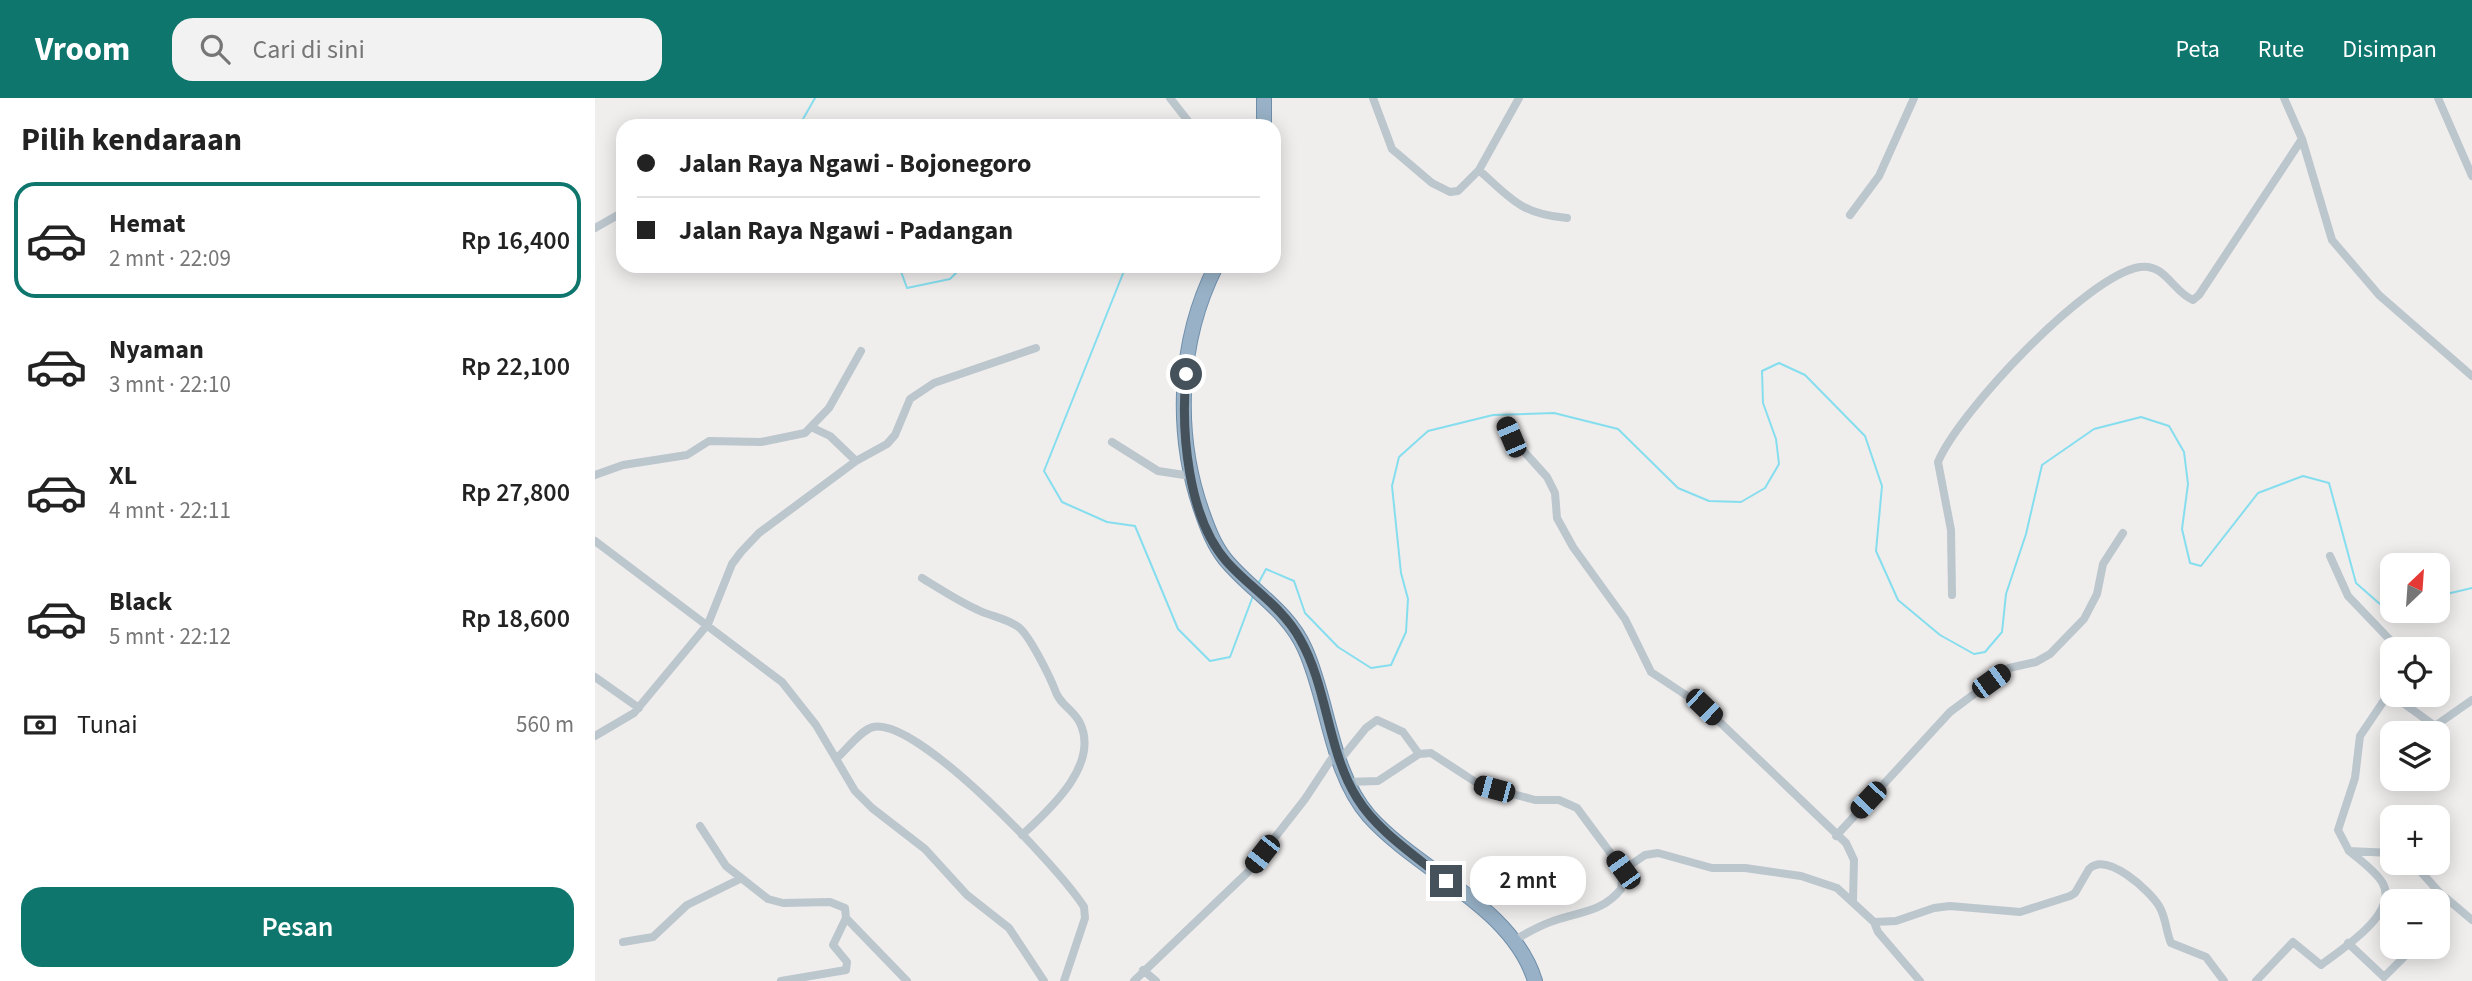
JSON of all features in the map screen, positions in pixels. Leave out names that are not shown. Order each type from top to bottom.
[{"type":"highway","points":[[1264,98],[1264,119]]},
{"type":"highway","points":[[1213,273],[1196,312],[1189,347],[1184,432],[1191,476],[1218,550],[1290,623],[1304,647],[1322,693],[1348,782],[1375,822],[1515,940],[1528,961],[1535,981]]},
{"type":"street","points":[[1170,98],[1186,119]]},
{"type":"street","points":[[1373,98],[1392,149],[1432,183],[1450,192],[1458,191],[1479,170],[1519,98]]},
{"type":"street","points":[[1850,215],[1879,176],[1913,98]]},
{"type":"street","points":[[2284,98],[2302,139],[2332,240],[2379,295],[2472,376]]},
{"type":"street","points":[[2438,98],[2472,176]]},
{"type":"street","points":[[1952,595],[1954,561],[1951,530],[1938,462],[1966,417],[2055,320],[2112,279],[2139,267],[2151,267],[2162,272],[2186,297],[2193,300],[2199,295],[2302,139]]},
{"type":"street","points":[[1479,170],[1527,211],[1540,216],[1567,218]]},
{"type":"street","points":[[595,228],[616,216]]},
{"type":"street","points":[[595,736],[639,708],[708,624],[728,573],[741,552],[758,533],[856,461],[892,439],[910,399],[933,383],[1036,348]]},
{"type":"street","points":[[595,475],[623,465],[687,455],[709,441],[761,442],[795,437],[813,428],[829,408],[860,351]]},
{"type":"street","points":[[1504,421],[1511,437],[1547,477],[1555,493],[1557,519],[1573,547],[1625,619],[1651,672],[1704,707],[1852,853],[1853,900]]},
{"type":"street","points":[[813,428],[830,436],[856,461]]},
{"type":"street","points":[[1112,442],[1158,471],[1191,476]]},
{"type":"street","points":[[1836,836],[1950,712],[2009,668],[2036,662],[2050,654],[2084,620],[2097,594],[2103,564],[2123,533]]},
{"type":"street","points":[[595,541],[782,682],[863,799],[925,849],[967,895],[1009,928],[1044,981]]},
{"type":"street","points":[[2330,556],[2348,596],[2387,637]]},
{"type":"street","points":[[922,578],[976,609],[1020,628],[1052,681],[1058,698],[1077,717],[1083,729],[1084,744],[1071,781],[1059,800],[1022,835]]},
{"type":"street","points":[[595,677],[639,708]]},
{"type":"street","points":[[2409,707],[2435,726],[2472,700]]},
{"type":"street","points":[[2256,981],[2293,942],[2321,965],[2380,915],[2386,896],[2380,879],[2349,851],[2338,830],[2355,778],[2360,736],[2381,707]]},
{"type":"street","points":[[1134,981],[1248,872],[1339,755],[1366,728],[1377,720],[1403,732],[1419,754]]},
{"type":"street","points":[[837,758],[875,726],[909,736],[981,793],[1022,835],[1084,908],[1085,918],[1064,981]]},
{"type":"street","points":[[1348,782],[1378,781],[1419,754],[1436,755],[1464,778],[1480,785],[1535,800],[1555,799],[1584,815],[1623,870],[1621,889],[1603,904],[1583,914],[1545,924],[1515,940]]},
{"type":"street","points":[[700,826],[726,866],[740,879],[775,902],[837,904],[845,908],[846,918],[833,945],[848,965],[846,970],[781,981]]},
{"type":"street","points":[[2349,851],[2380,852]]},
{"type":"street","points":[[1623,870],[1645,855],[1658,853],[1702,866],[1763,869],[1809,878],[1837,888],[1874,922],[1884,941],[1920,981]]},
{"type":"street","points":[[1874,922],[1896,921],[1934,908],[1950,906],[2029,911],[2070,897],[2089,869],[2101,864],[2122,870],[2134,879],[2159,906],[2171,943],[2206,957],[2224,981]]},
{"type":"street","points":[[2424,875],[2437,889]]},
{"type":"street","points":[[623,942],[653,937],[687,905],[740,879]]},
{"type":"street","points":[[2450,901],[2472,920]]},
{"type":"street","points":[[846,918],[907,981]]},
{"type":"street","points":[[2348,943],[2384,977],[2402,959]]},
{"type":"street","points":[[1143,970],[1156,981]]},
{"type":"waterway","points":[[803,119],[815,98]]},
{"type":"waterway","points":[[902,273],[907,288],[950,279],[956,273]]},
{"type":"waterway","points":[[1123,273],[1044,471],[1062,502],[1107,522],[1135,526],[1178,629],[1210,661],[1230,657],[1253,596]]},
{"type":"waterway","points":[[1258,584],[1266,569],[1294,581],[1305,613],[1338,647],[1371,668],[1391,665],[1406,632],[1408,599],[1401,573],[1392,486],[1399,457],[1428,431],[1493,415],[1554,413],[1618,429],[1678,488],[1709,501],[1741,502],[1765,488],[1779,464],[1776,439],[1763,403],[1762,371],[1779,363],[1805,375],[1865,436],[1882,486],[1876,551],[1898,600],[1940,635],[1974,654],[1985,652],[2002,632],[2006,594],[2026,534],[2042,465],[2094,429],[2141,417],[2169,426],[2184,452],[2188,484],[2182,529],[2190,563],[2201,566],[2258,493],[2303,476],[2329,483],[2356,583],[2380,604]]},
{"type":"waterway","points":[[2450,593],[2472,588]]},
{"type":"route","points":[[1186,374],[1184,432],[1193,485],[1218,550],[1243,578],[1282,612],[1301,640],[1322,693],[1348,782],[1362,806],[1375,822],[1446,881]]}]
